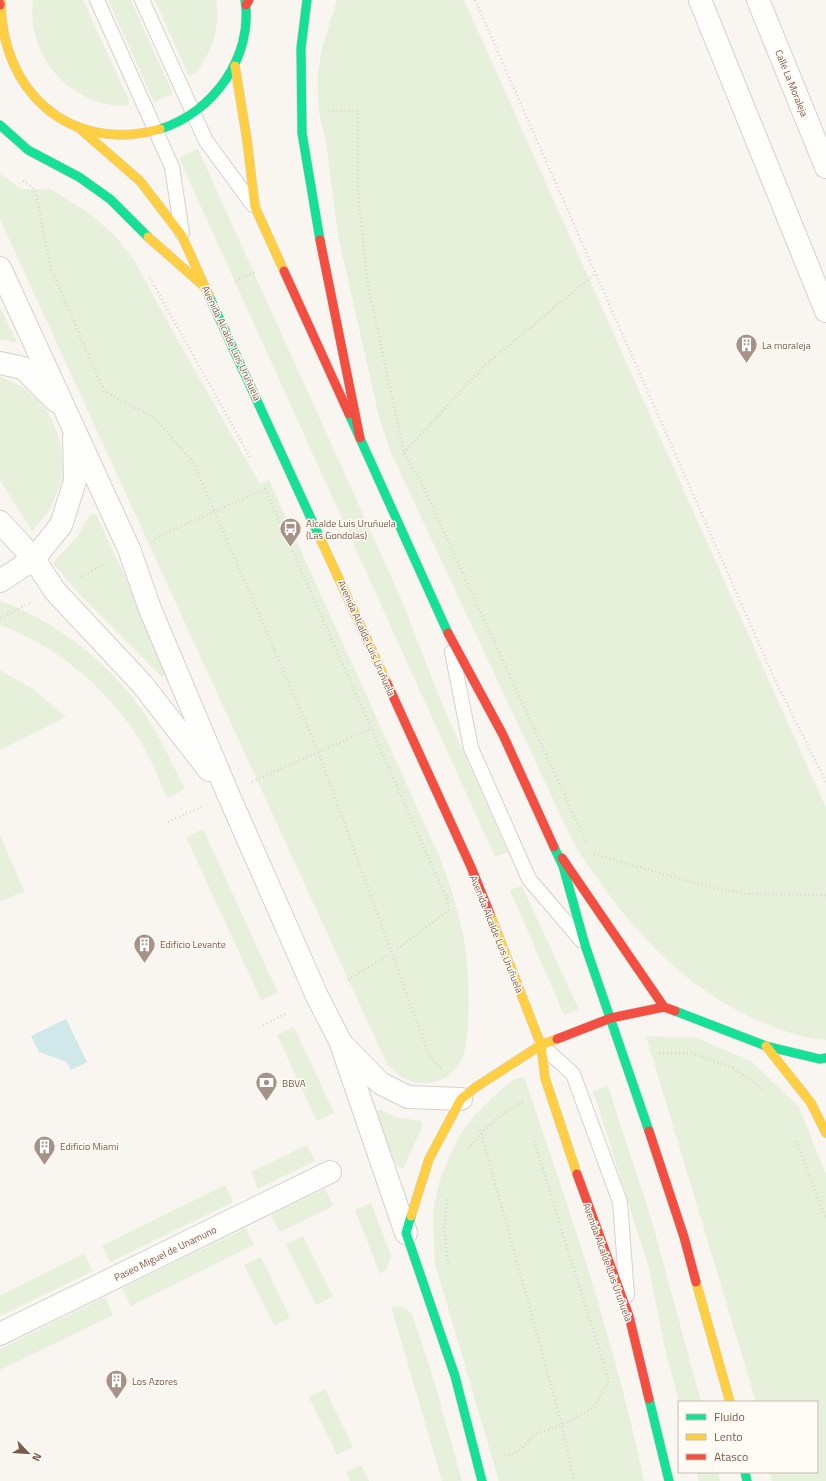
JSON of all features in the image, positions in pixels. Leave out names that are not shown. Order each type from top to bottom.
[{"type":"main road","points":[[1,0],[2,36],[12,65],[28,91],[51,113],[78,127],[102,134],[127,136],[156,131],[175,125],[194,114],[212,99],[235,66],[244,36],[247,2]]},
{"type":"main road","points":[[307,0],[301,48],[302,133],[316,222],[360,438]]},
{"type":"main road","points":[[235,66],[247,140],[254,207],[449,635],[503,735],[563,866],[585,945],[684,1237],[730,1401]]},
{"type":"main road","points":[[0,125],[28,150],[79,177],[110,199],[160,250],[206,288]]},
{"type":"main road","name":"Avenida Alcalde Luis Uruñuela","points":[[78,127],[140,181],[182,236],[471,868],[541,1045],[545,1078],[591,1216],[629,1316],[669,1481]]},
{"type":"main road","points":[[556,849],[664,1006],[766,1046],[826,1058]]},
{"type":"main road","points":[[482,1481],[455,1376],[406,1233],[428,1160],[461,1099],[476,1087],[541,1045],[611,1018],[664,1006]]},
{"type":"main road","points":[[766,1046],[811,1103],[826,1133]]},
{"type":"street","points":[[700,0],[826,311]]},
{"type":"street","name":"Calle La Moraleja","points":[[758,0],[826,167]]},
{"type":"street","points":[[0,268],[129,550],[150,609],[228,794],[317,996],[340,1041],[406,1233]]},
{"type":"street","points":[[0,363],[23,368],[70,419],[75,480],[61,525],[34,559],[0,581]]},
{"type":"street","points":[[0,522],[34,559],[55,591],[142,684],[228,794]]},
{"type":"street","points":[[340,1041],[380,1083],[408,1097],[461,1099]]},
{"type":"street","name":"Paseo Miguel de Unamuno","points":[[0,1334],[330,1172]]},
{"type":"lane","name":"Avenida Alcalde Luis Uruñuela","points":[[97,0],[172,167],[182,236]]},
{"type":"lane","points":[[142,0],[206,141],[254,207]]},
{"type":"lane","points":[[449,635],[471,748],[474,755],[529,879],[585,945]]},
{"type":"lane","points":[[541,1045],[573,1074],[620,1202],[629,1316]]},
{"type":"path","points":[[475,0],[775,680],[826,782]]},
{"type":"path","points":[[327,111],[358,111],[358,192],[367,280],[404,453],[422,484],[593,854],[705,886],[747,894],[826,895]]},
{"type":"path","points":[[19,178],[32,187],[36,193],[51,269],[104,391],[156,419],[194,464],[318,751],[429,1055],[447,1076]]},
{"type":"path","points":[[146,272],[255,466]]},
{"type":"path","points":[[235,281],[254,273]]},
{"type":"path","points":[[404,453],[485,364],[595,274]]},
{"type":"path","points":[[264,484],[264,489],[446,897],[449,910],[397,949]]},
{"type":"path","points":[[0,618],[55,591],[129,550],[264,489]]},
{"type":"path","points":[[168,822],[318,751],[370,729]]},
{"type":"path","points":[[446,897],[453,894]]},
{"type":"path","points":[[348,980],[386,956]]},
{"type":"path","points":[[263,1024],[287,1013]]},
{"type":"path","points":[[659,1053],[691,1053],[733,1068],[768,1093]]},
{"type":"path","points":[[464,1154],[481,1132],[500,1114],[522,1102],[524,1109]]},
{"type":"path","points":[[475,1124],[481,1132],[562,1425],[574,1481]]},
{"type":"path","points":[[505,1456],[518,1452],[535,1434],[562,1425],[593,1408],[609,1381],[531,1132]]},
{"type":"path","points":[[795,1137],[826,1219]]},
{"type":"path","points":[[448,1196],[444,1230],[448,1267]]},
{"type":"path","points":[[503,1448],[506,1462]]},
{"type":"green space","points":[[33,0],[83,0],[129,101],[129,104],[126,106],[106,104],[87,97],[70,87],[56,74],[45,58],[37,40],[33,21]]},
{"type":"green space","points":[[108,0],[131,0],[173,94],[154,102]]},
{"type":"green space","points":[[155,0],[216,0],[217,25],[211,48],[201,66],[190,76],[188,74]]},
{"type":"green space","points":[[337,0],[464,0],[826,808],[826,1040],[787,1032],[764,1023],[733,1008],[705,991],[655,948],[632,923],[611,897],[573,842],[392,455],[379,417],[338,235],[326,142],[319,112],[317,79],[322,48]]},
{"type":"green space","points":[[198,149],[400,596],[440,699],[508,852],[495,857],[179,158]]},
{"type":"green space","points":[[0,174],[21,189],[45,190],[49,188],[89,213],[114,235],[134,260],[182,348],[260,484],[269,480],[439,856],[451,889],[465,946],[469,1000],[468,1029],[464,1053],[460,1063],[449,1075],[440,1080],[427,1083],[414,1082],[397,1074],[387,1064],[0,219]]},
{"type":"green space","points":[[0,307],[17,342],[0,340]]},
{"type":"green space","points":[[0,377],[15,383],[40,402],[49,414],[60,443],[62,475],[59,487],[49,510],[32,531],[0,480]]},
{"type":"green space","points":[[90,514],[96,514],[169,672],[162,677],[82,597],[53,563],[77,537]]},
{"type":"green space","points":[[0,601],[44,621],[86,650],[105,667],[138,704],[165,748],[185,789],[167,798],[154,767],[138,737],[111,702],[95,685],[60,656],[40,644],[0,625]]},
{"type":"green space","points":[[0,670],[33,689],[66,717],[0,750]]},
{"type":"green space","points":[[203,829],[278,993],[261,1000],[186,837]]},
{"type":"green space","points":[[0,835],[24,891],[0,902]]},
{"type":"green space","points":[[522,886],[579,1010],[564,1015],[510,890]]},
{"type":"green space","points":[[294,1027],[334,1113],[317,1121],[277,1035]]},
{"type":"green space","points":[[646,1036],[697,1038],[751,1061],[799,1107],[826,1174],[826,1481],[772,1481],[770,1473],[818,1473],[818,1401],[756,1401]]},
{"type":"green space","points":[[524,1077],[575,1227],[590,1277],[619,1378],[644,1481],[499,1481],[435,1264],[433,1213],[439,1183],[446,1164],[460,1135],[471,1119],[494,1096],[513,1080]]},
{"type":"green space","points":[[608,1086],[653,1225],[701,1401],[679,1401],[666,1353],[648,1265],[593,1091]]},
{"type":"green space","points":[[380,1109],[395,1117],[420,1121],[423,1125],[403,1169],[397,1166],[375,1114]]},
{"type":"green space","points":[[307,1145],[315,1161],[258,1189],[251,1172]]},
{"type":"green space","points":[[225,1185],[233,1202],[110,1262],[102,1246]]},
{"type":"green space","points":[[325,1189],[333,1206],[280,1232],[271,1215]]},
{"type":"green space","points":[[371,1203],[391,1255],[387,1269],[380,1274],[355,1210]]},
{"type":"green space","points":[[246,1228],[254,1245],[131,1306],[122,1288]]},
{"type":"green space","points":[[303,1236],[333,1296],[316,1305],[286,1244]]},
{"type":"green space","points":[[84,1254],[93,1271],[0,1316],[0,1296]]},
{"type":"green space","points":[[261,1257],[290,1318],[274,1325],[244,1265]]},
{"type":"green space","points":[[105,1297],[113,1315],[0,1370],[0,1349]]},
{"type":"green space","points":[[391,1306],[404,1307],[412,1314],[432,1374],[462,1481],[442,1481]]},
{"type":"green space","points":[[325,1389],[353,1447],[337,1455],[309,1397]]},
{"type":"green space","points":[[361,1465],[369,1481],[350,1481],[346,1472]]},
{"type":"green space","points":[[697,1473],[718,1473],[720,1481],[699,1481]]},
{"type":"water","points":[[66,1019],[87,1062],[71,1070],[67,1062],[39,1052],[31,1036]]},
{"type":"traffic: fast","points":[[160,129],[179,121],[197,110],[213,96],[226,80],[236,61],[243,42],[246,21],[245,0]]},
{"type":"traffic: fast","points":[[307,0],[301,48],[302,133],[320,240]]},
{"type":"traffic: fast","points":[[0,125],[28,150],[79,177],[110,199],[148,237]]},
{"type":"traffic: fast","points":[[209,296],[320,538]]},
{"type":"traffic: fast","points":[[349,414],[448,633]]},
{"type":"traffic: fast","points":[[554,847],[563,866],[585,945],[649,1131]]},
{"type":"traffic: fast","points":[[675,1011],[766,1046],[820,1059],[826,1058]]},
{"type":"traffic: fast","points":[[411,1216],[406,1233],[455,1376],[482,1481]]},
{"type":"traffic: fast","points":[[649,1399],[669,1481]]},
{"type":"traffic: fast","points":[[745,1473],[747,1481]]},
{"type":"traffic: slow","points":[[1,0],[4,32],[13,62],[27,87],[46,108],[69,123],[97,132],[127,135],[160,129]]},
{"type":"traffic: slow","points":[[235,66],[247,140],[255,207],[284,271]]},
{"type":"traffic: slow","points":[[78,127],[140,181],[182,236],[209,296]]},
{"type":"traffic: slow","points":[[148,237],[206,288]]},
{"type":"traffic: slow","points":[[320,538],[387,683]]},
{"type":"traffic: slow","points":[[490,914],[541,1045],[545,1078],[577,1174]]},
{"type":"traffic: slow","points":[[411,1216],[429,1159],[461,1099],[476,1087],[541,1045],[557,1039]]},
{"type":"traffic: slow","points":[[766,1046],[811,1103],[826,1133]]},
{"type":"traffic: slow","points":[[696,1282],[730,1401]]},
{"type":"traffic: jam","points":[[246,5],[249,0]]},
{"type":"traffic: jam","points":[[320,240],[360,438]]},
{"type":"traffic: jam","points":[[284,271],[349,414]]},
{"type":"traffic: jam","points":[[448,633],[503,735],[554,847]]},
{"type":"traffic: jam","points":[[387,683],[471,867],[490,914]]},
{"type":"traffic: jam","points":[[562,858],[664,1007]]},
{"type":"traffic: jam","points":[[557,1039],[611,1018],[664,1007],[675,1011]]},
{"type":"traffic: jam","points":[[649,1131],[684,1237],[696,1282]]},
{"type":"traffic: jam","points":[[577,1174],[629,1316],[649,1399]]},
{"type":"place","name":"La moraleja","points":[[747,364]]},
{"type":"place","name":"Alcalde Luis Uruñuela (Las Gondolas)","points":[[291,548]]},
{"type":"place","name":"Edificio Levante","points":[[144,964]]},
{"type":"place","name":"BBVA","points":[[266,1102]]},
{"type":"place","name":"Edificio Miami","points":[[44,1166]]},
{"type":"place","name":"Los Azores","points":[[116,1400]]}]
